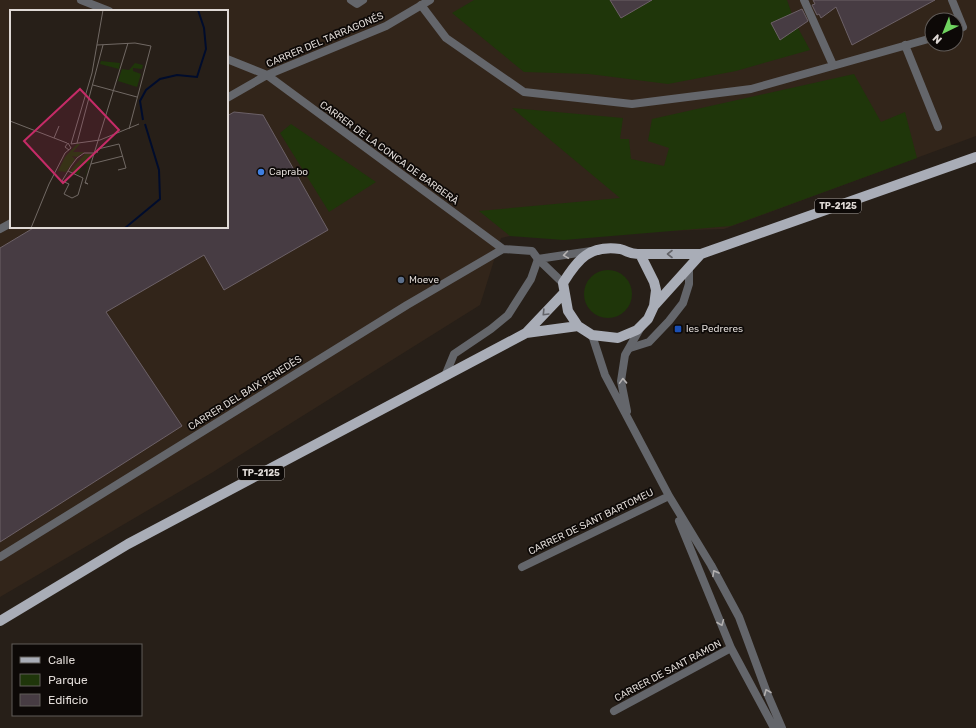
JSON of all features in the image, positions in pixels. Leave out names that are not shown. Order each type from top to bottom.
[{"type":"main road","name":"TP-2125","points":[[0,621],[128,544],[526,332],[564,288],[575,264],[580,258],[594,250],[609,248],[624,250],[634,255],[701,254],[976,158]]},
{"type":"main road","name":"TP-2125","points":[[640,254],[654,282],[656,290],[654,306]]},
{"type":"main road","name":"TP-2125","points":[[564,288],[568,311],[578,326],[592,335],[618,338],[637,330],[648,319],[654,306],[701,254]]},
{"type":"main road","name":"TP-2125","points":[[526,332],[578,326]]},
{"type":"street","points":[[82,0],[106,10]]},
{"type":"street","points":[[351,0],[357,4],[363,0]]},
{"type":"street","name":"CARRER DEL TARRAGONÉS","points":[[228,97],[267,75],[386,26],[430,0]]},
{"type":"street","points":[[804,0],[833,65]]},
{"type":"street","points":[[952,0],[957,12]]},
{"type":"street","points":[[421,5],[446,38],[524,92],[632,104],[751,89],[924,40]]},
{"type":"street","points":[[905,45],[938,127]]},
{"type":"street","name":"CARRER DE LA CONCA DE BARBERÀ","points":[[228,59],[267,75],[503,249]]},
{"type":"street","points":[[0,229],[10,223]]},
{"type":"street","points":[[503,249],[532,251],[564,288]]},
{"type":"street","name":"CARRER DEL BAIX PENEDÈS","points":[[0,557],[407,304],[503,249]]},
{"type":"street","points":[[538,259],[594,250]]},
{"type":"street","points":[[445,376],[454,354],[491,329],[508,315],[531,279],[538,259]]},
{"type":"street","points":[[630,348],[649,342],[669,321],[683,303],[689,284],[689,267]]},
{"type":"street","points":[[629,419],[622,381],[625,355],[642,325]]},
{"type":"street","points":[[592,335],[605,375],[669,496],[711,565],[739,616],[767,693],[782,728]]},
{"type":"street","points":[[669,496],[731,648],[774,728]]},
{"type":"street","name":"CARRER DE SANT BARTOMEU","points":[[522,567],[669,496]]},
{"type":"street","name":"CARRER DE SANT RAMON","points":[[614,711],[731,648]]},
{"type":"shaded area","points":[[0,0],[976,0],[976,136],[724,229],[510,236],[501,238],[480,305],[213,472],[0,597]]},
{"type":"green space","points":[[474,0],[610,0],[621,18],[652,0],[787,0],[792,14],[780,39],[798,28],[810,50],[736,71],[668,84],[589,74],[524,72],[452,13]]},
{"type":"green space","points":[[854,74],[881,122],[905,112],[917,158],[731,226],[564,240],[510,236],[479,211],[620,198],[512,108],[623,118],[620,139],[629,139],[631,159],[664,166],[669,148],[648,141],[652,119]]},
{"type":"green space","points":[[291,124],[376,182],[329,212],[280,133]]},
{"type":"green space","points":[[603,270],[613,270],[622,274],[628,280],[631,285],[631,303],[622,314],[613,318],[603,318],[594,314],[588,308],[584,299],[584,289],[588,280],[594,274]]},
{"type":"building","points":[[610,0],[652,0],[621,18]]},
{"type":"building","points":[[813,0],[935,0],[852,45],[836,7],[821,18],[819,14],[817,15],[812,5],[815,4]]},
{"type":"building","points":[[802,9],[808,21],[780,40],[771,23]]},
{"type":"building","points":[[234,112],[263,115],[328,230],[224,290],[204,255],[106,312],[182,426],[0,542],[0,248],[33,228],[228,228],[228,115]]},
{"type":"place","name":"Caprabo","points":[[261,172]]},
{"type":"place","name":"Moeve","points":[[401,280]]},
{"type":"place","name":"les Pedreres","points":[[678,329]]}]
